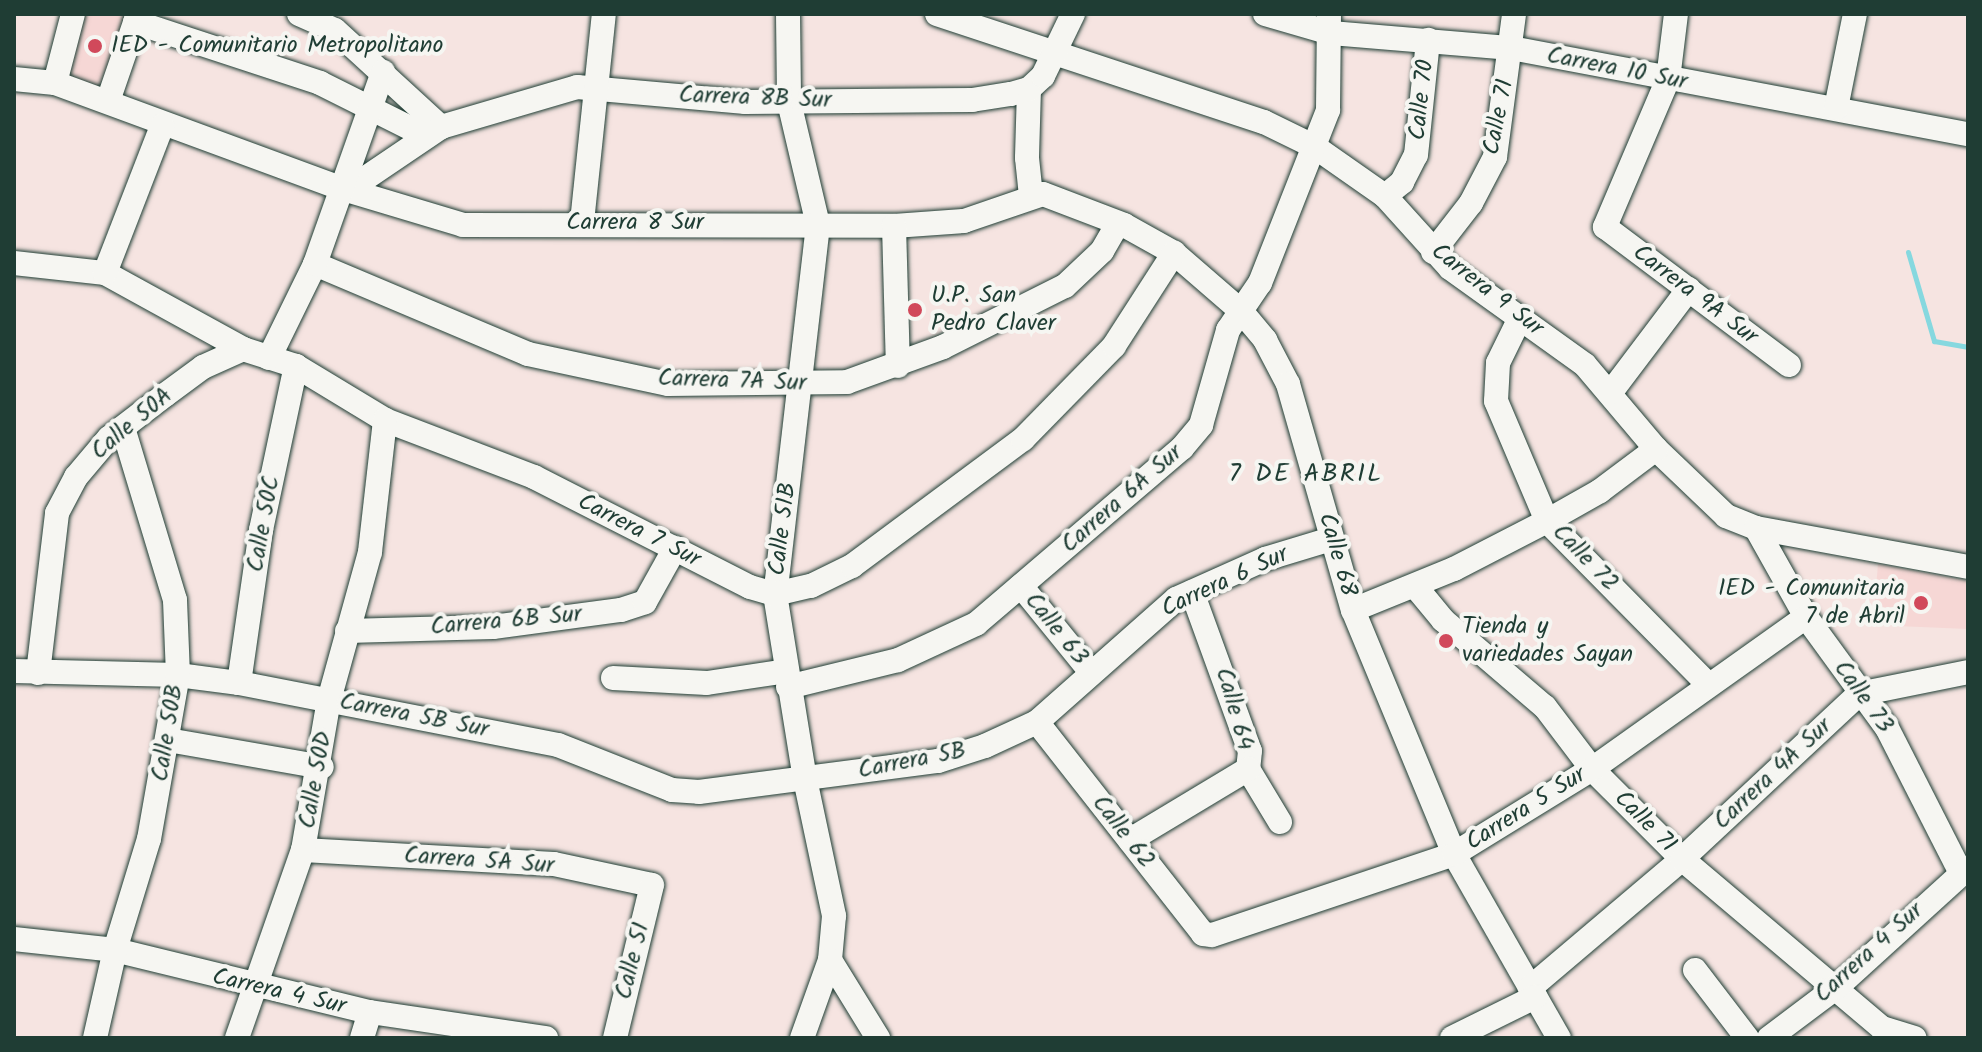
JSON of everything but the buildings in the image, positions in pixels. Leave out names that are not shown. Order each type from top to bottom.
[{"type":"street","points":[[55,83],[73,14]]},
{"type":"street","points":[[299,14],[335,30],[383,72],[433,131]]},
{"type":"street","points":[[582,222],[599,86],[604,14]]},
{"type":"street","name":"Calle 51B","points":[[788,14],[789,102],[818,225],[802,384],[775,594],[805,779],[833,894],[830,960],[802,1038]]},
{"type":"street","name":"Carrera 9 Sur","points":[[937,14],[1264,122],[1315,147],[1385,196],[1433,252],[1585,365],[1611,392],[1656,449],[1726,516],[1756,528],[1968,567]]},
{"type":"street","points":[[1073,14],[1058,53],[1029,89],[1031,194],[1054,197],[1118,223],[1174,253],[1241,311],[1260,283],[1328,110],[1330,23]]},
{"type":"street","name":"Carrera 10 Sur","points":[[1265,14],[1428,40],[1511,48],[1968,134]]},
{"type":"street","name":"Calle 71","points":[[1433,252],[1471,203],[1495,157],[1514,14]]},
{"type":"street","points":[[1668,79],[1676,14]]},
{"type":"street","points":[[1836,108],[1855,14]]},
{"type":"street","points":[[108,101],[136,18],[433,131]]},
{"type":"street","name":"Calle 70","points":[[1385,196],[1402,182],[1416,155],[1428,40]]},
{"type":"street","points":[[269,358],[315,264],[374,106],[383,72]]},
{"type":"street","name":"Carrera 8 Sur","points":[[14,79],[55,83],[108,101],[162,126],[344,189],[463,225],[582,222],[894,226],[964,221],[1031,194]]},
{"type":"street","name":"Carrera 9A Sur","points":[[1668,79],[1604,223],[1789,365]]},
{"type":"street","name":"Carrera 8B Sur","points":[[344,189],[433,131],[544,94],[599,86],[789,102],[972,100],[1029,89]]},
{"type":"street","points":[[105,273],[162,126]]},
{"type":"street","name":"Carrera 7A Sur","points":[[315,264],[528,354],[668,384],[847,382],[898,366],[1065,286],[1102,251],[1118,223]]},
{"type":"street","points":[[894,226],[898,366]]},
{"type":"street","points":[[775,594],[811,586],[852,566],[1023,439],[1114,346],[1174,253]]},
{"type":"street","name":"Carrera 7 Sur","points":[[14,263],[105,273],[243,349],[296,366],[385,420],[534,477],[750,587],[775,594]]},
{"type":"street","points":[[1611,392],[1689,289]]},
{"type":"street","name":"Calle 68","points":[[1241,311],[1265,340],[1288,384],[1353,610],[1454,854],[1559,1038]]},
{"type":"street","name":"Carrera 6A Sur","points":[[1021,586],[1182,448],[1201,425],[1224,342],[1241,311]]},
{"type":"street","name":"Calle 72","points":[[1520,318],[1498,363],[1496,401],[1547,521],[1708,684]]},
{"type":"street","name":"Calle 50A","points":[[26,672],[57,513],[90,456],[203,367],[243,349]]},
{"type":"street","name":"Calle 50C","points":[[239,683],[261,530],[296,366]]},
{"type":"street","name":"Calle 50D","points":[[237,1038],[252,987],[303,850],[322,767],[329,700],[370,552],[385,420]]},
{"type":"street","name":"Calle 50B","points":[[95,1038],[115,950],[149,839],[178,675],[175,600],[123,428]]},
{"type":"street","points":[[1353,610],[1415,586],[1547,521],[1600,491],[1656,449]]},
{"type":"street","name":"Calle 73","points":[[1756,528],[1806,617],[1859,694],[1887,728],[1964,869]]},
{"type":"street","name":"Carrera 6 Sur","points":[[1091,672],[1151,617],[1192,592],[1265,559],[1331,539]]},
{"type":"street","name":"Carrera 6B Sur","points":[[347,631],[493,627],[593,614],[645,602],[657,588],[675,548]]},
{"type":"street","points":[[613,678],[707,683],[859,672],[936,646],[976,624],[1021,586]]},
{"type":"street","name":"Calle 63","points":[[1021,586],[1091,672]]},
{"type":"street","name":"Calle 71","points":[[1415,586],[1443,620],[1545,707],[1592,769],[1682,859],[1882,1028],[1914,1038]]},
{"type":"street","name":"Calle 64","points":[[1192,592],[1250,751],[1248,769],[1280,822]]},
{"type":"street","name":"Carrera 5 Sur","points":[[1212,935],[1454,854],[1592,769],[1806,617]]},
{"type":"street","name":"Carrera 5B Sur","points":[[26,672],[178,675],[239,683],[558,745],[672,790],[699,792],[805,779]]},
{"type":"street","name":"Carrera 5B","points":[[805,779],[938,761],[1037,722],[1091,672]]},
{"type":"street","points":[[1859,694],[1968,672]]},
{"type":"street","name":"Carrera 4A Sur","points":[[1452,1038],[1532,992],[1682,859],[1859,694]]},
{"type":"street","name":"Calle 62","points":[[1037,722],[1203,934],[1212,935]]},
{"type":"street","points":[[168,740],[322,767]]},
{"type":"street","points":[[1130,840],[1248,769]]},
{"type":"street","name":"Carrera 5A Sur","points":[[303,850],[554,864],[652,885]]},
{"type":"street","name":"Carrera 4 Sur","points":[[1769,1038],[1837,987],[1964,869]]},
{"type":"street","name":"Calle 51","points":[[615,1038],[652,885]]},
{"type":"street","name":"Carrera 4 Sur","points":[[14,939],[115,950],[252,987],[370,1012],[546,1038]]},
{"type":"street","points":[[830,960],[878,1038]]},
{"type":"street","points":[[1695,970],[1747,1038]]},
{"type":"street","points":[[362,1038],[370,1012]]},
{"type":"shaded area","name":"IED - Comunitario Metropolitano","points":[[76,14],[133,14],[108,90],[58,78]]},
{"type":"shaded area","name":"IED - Comunitaria 7 de Abril","points":[[1878,564],[1968,581],[1968,629],[1873,625]]},
{"type":"waterway","points":[[1908,252],[1934,341],[1968,347]]},
{"type":"place","name":"IED - Comunitario Metropolitano","points":[[95,46]]},
{"type":"place","name":"U.P. San Pedro Claver","points":[[915,310]]},
{"type":"place","name":"IED - Comunitaria 7 de Abril","points":[[1921,603]]},
{"type":"place","name":"Tienda y variedades Sayan","points":[[1446,641]]},
{"type":"district","name":"7 DE ABRIL","points":[[1306,475]]}]
